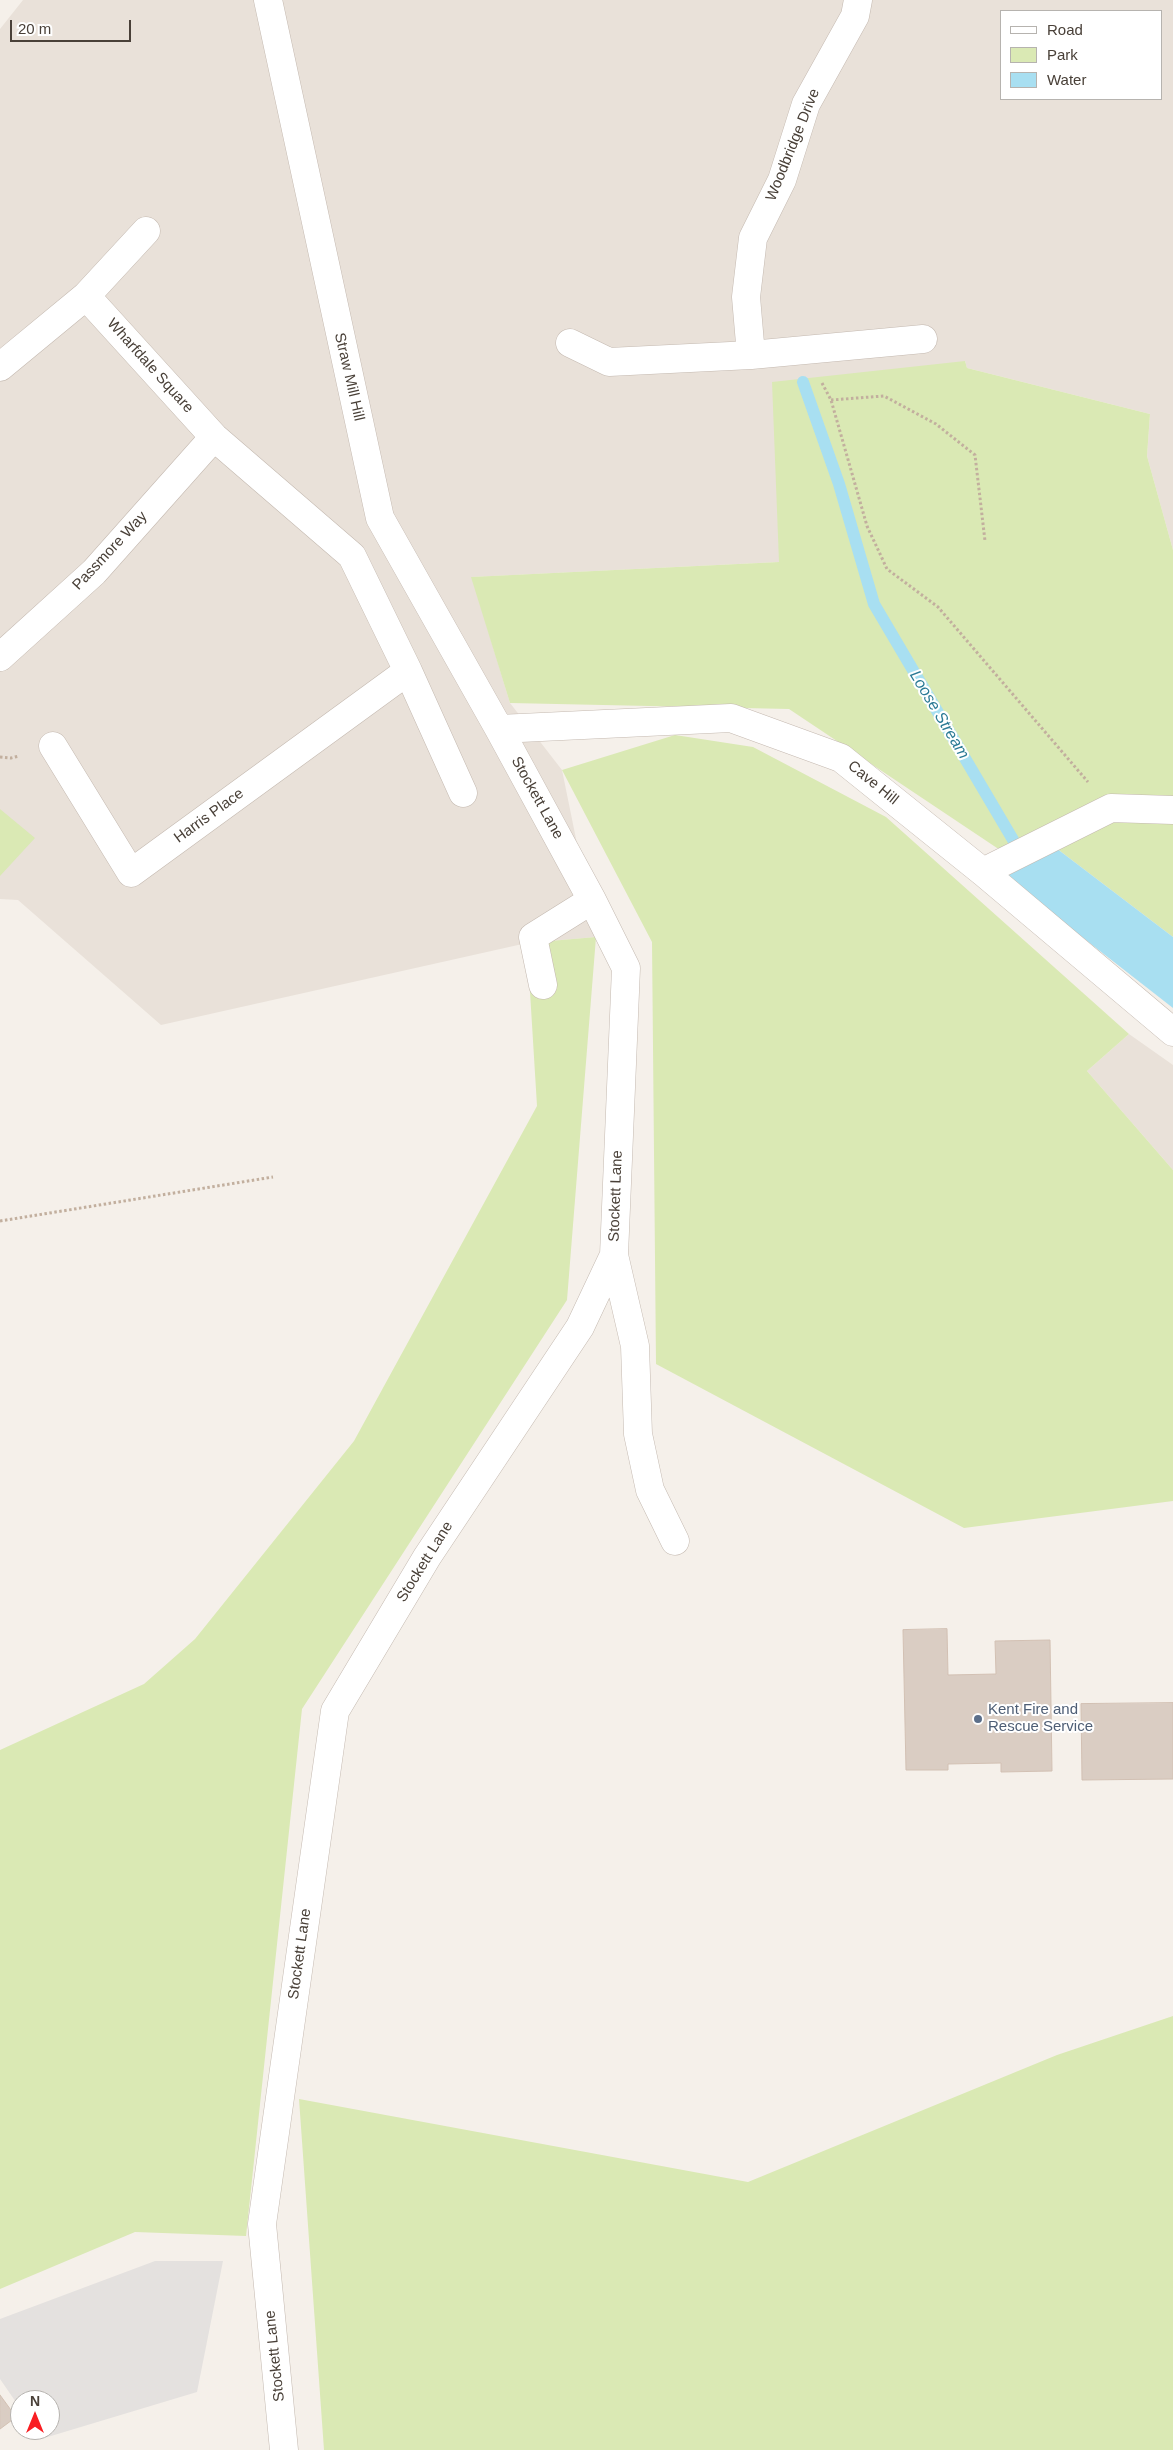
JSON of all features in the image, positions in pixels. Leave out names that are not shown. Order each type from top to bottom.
[{"type":"street","name":"Straw Mill Hill","points":[[268,0],[380,518],[499,729]]},
{"type":"street","name":"Woodbridge Drive","points":[[751,355],[746,297],[753,238],[782,180],[806,104],[855,16],[858,0]]},
{"type":"street","points":[[5,362],[86,296],[146,231]]},
{"type":"street","name":"Wharfdale Square","points":[[86,296],[214,437]]},
{"type":"street","points":[[570,343],[610,362],[751,355],[923,339]]},
{"type":"street","points":[[214,437],[352,556],[408,671],[463,793]]},
{"type":"street","name":"Passmore Way","points":[[0,657],[94,572],[214,437]]},
{"type":"street","name":"Harris Place","points":[[53,746],[131,873],[408,671]]},
{"type":"street","name":"Cave Hill","points":[[499,729],[731,718],[842,758],[983,872],[1173,1032]]},
{"type":"street","name":"Stockett Lane","points":[[284,2450],[262,2224],[335,1711],[427,1557],[580,1327],[614,1255],[626,968],[592,900],[499,729]]},
{"type":"street","points":[[983,872],[1111,808],[1173,810]]},
{"type":"street","points":[[543,985],[533,937],[592,900]]},
{"type":"street","points":[[614,1255],[635,1346],[638,1434],[650,1490],[675,1541]]},
{"type":"path","points":[[799,350],[814,368],[831,400],[867,526],[886,569],[938,607],[1111,808]]},
{"type":"path","points":[[831,400],[884,396],[936,424],[975,455],[985,541]]},
{"type":"path","points":[[0,1222],[273,1177]]},
{"type":"shaded area","points":[[23,0],[1173,0],[1173,550],[1147,456],[1150,414],[967,368],[965,361],[779,562],[472,577],[510,703],[562,770],[596,937],[527,943],[161,1025],[18,900],[0,899],[0,29]]},
{"type":"shaded area","points":[[1129,1034],[1173,1065],[1173,1170],[1087,1071]]},
{"type":"shaded area","points":[[155,2261],[223,2261],[197,2392],[60,2433],[60,2390],[10,2390],[10,2394],[0,2379],[0,2319]]},
{"type":"green space","points":[[965,361],[967,368],[1150,414],[1147,456],[1173,550],[1173,937],[1056,848],[997,848],[789,709],[510,703],[471,577],[779,562],[772,382]]},
{"type":"green space","points":[[675,735],[753,747],[886,817],[1129,1034],[1087,1071],[1173,1170],[1173,1501],[964,1528],[656,1364],[652,942],[562,770]]},
{"type":"green space","points":[[0,809],[35,838],[0,876]]},
{"type":"green space","points":[[596,937],[567,1300],[302,1709],[246,2236],[135,2232],[0,2289],[0,1750],[144,1684],[195,1639],[354,1441],[537,1106],[527,943]]},
{"type":"green space","points":[[1173,2016],[1173,2450],[324,2450],[299,2099],[748,2182],[1057,2055]]},
{"type":"water","points":[[1056,848],[1173,937],[1173,1008],[1005,877]]},
{"type":"building","name":"Kent Fire and Rescue Service","points":[[947,1629],[948,1675],[996,1674],[995,1641],[1050,1640],[1052,1771],[1001,1772],[1001,1763],[948,1764],[948,1770],[906,1770],[903,1630]]},
{"type":"building","name":"Kent Fire and Rescue Service","points":[[1173,1703],[1173,1779],[1082,1780],[1081,1704]]},
{"type":"building","points":[[0,2395],[10,2409],[10,2422],[0,2429]]},
{"type":"waterway","name":"Loose Stream","points":[[803,382],[839,484],[874,604],[1022,855]]},
{"type":"place","name":"Kent Fire and Rescue Service","points":[[978,1719]]}]
